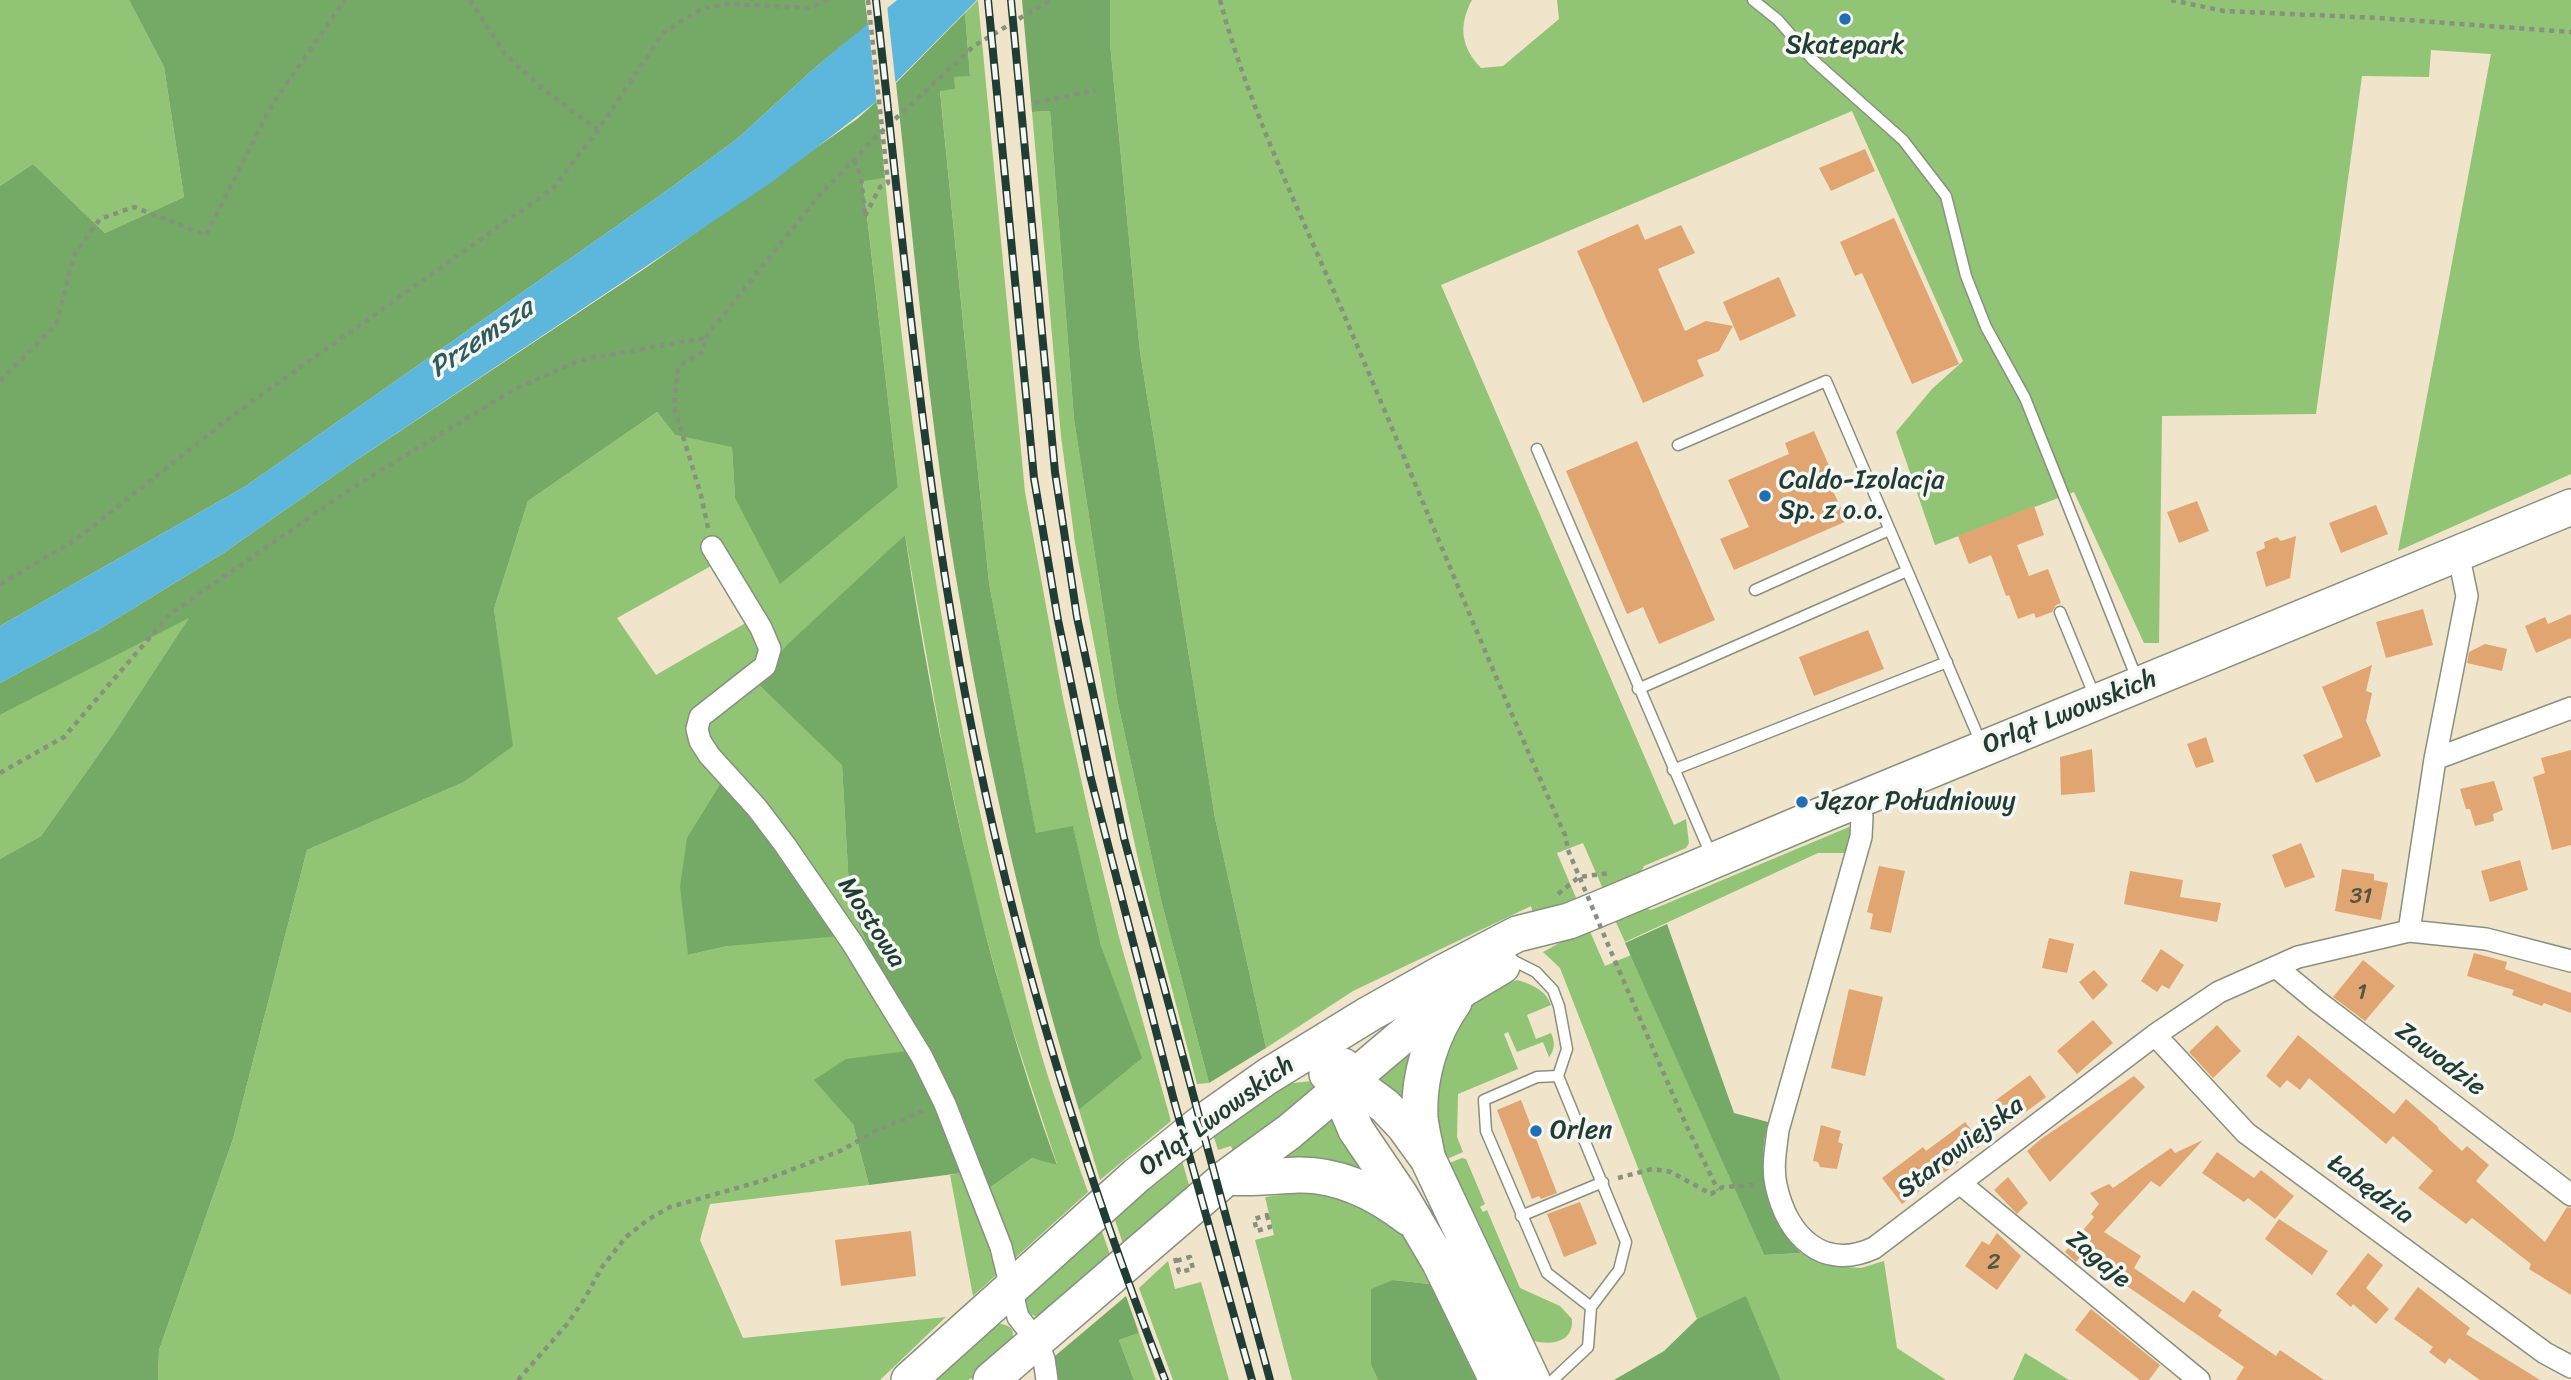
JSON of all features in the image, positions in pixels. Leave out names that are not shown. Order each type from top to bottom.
[{"type":"main road","name":"Orląt Lwowskich","points":[[909,1380],[1163,1153],[1268,1076],[1369,1014],[1517,934],[1569,921],[2571,507]]},
{"type":"main road","name":"Orląt Lwowskich","points":[[991,1380],[1227,1177],[1289,1132],[1344,1084],[1465,988],[1545,942],[1569,921]]},
{"type":"main road","points":[[1427,1159],[1420,1116],[1423,1077],[1431,1045],[1445,1015],[1465,988]]},
{"type":"main road","points":[[1369,1014],[1353,1035],[1342,1069],[1347,1109],[1356,1130],[1440,1263],[1497,1380]]},
{"type":"main road","points":[[1268,1076],[1309,1072],[1331,1075],[1344,1084],[1362,1089],[1404,1126],[1427,1159],[1532,1380]]},
{"type":"main road","points":[[1227,1177],[1254,1179],[1301,1175],[1339,1181],[1378,1196],[1416,1222]]},
{"type":"street","name":"Mostowa","points":[[712,547],[761,628],[770,649],[765,666],[700,717],[696,729],[700,741],[785,845],[853,944],[922,1057],[945,1104],[1001,1247],[1018,1317],[1037,1341],[1044,1359],[1047,1380]]},
{"type":"street","points":[[2409,931],[2435,759],[2467,596],[2458,553]]},
{"type":"street","points":[[2435,759],[2571,708]]},
{"type":"street","name":"Starowiejska","points":[[1856,801],[1862,817],[1861,837],[1778,1130],[1774,1157],[1776,1184],[1785,1213],[1795,1230],[1818,1250],[1844,1256],[1856,1256],[1874,1248],[2155,1035],[2219,992],[2298,957],[2409,931],[2486,939],[2571,961]]},
{"type":"street","name":"Zawodzie","points":[[2276,967],[2571,1195]]},
{"type":"street","name":"Łabędzia","points":[[2155,1035],[2246,1133],[2545,1353],[2571,1367]]},
{"type":"street","name":"Zagaje","points":[[1961,1184],[2199,1380]]},
{"type":"lane","points":[[1753,0],[1779,20],[1812,59],[1903,141],[1946,196],[1966,276],[1986,327],[2025,398],[2139,684]]},
{"type":"lane","points":[[1678,445],[1826,381],[1983,749]]},
{"type":"lane","points":[[1537,449],[1713,860]]},
{"type":"lane","points":[[1755,590],[1889,530]]},
{"type":"lane","points":[[1638,689],[1907,571]]},
{"type":"lane","points":[[2060,612],[2097,702]]},
{"type":"lane","points":[[1673,770],[1947,662]]},
{"type":"lane","points":[[1512,960],[1536,972],[1553,990],[1567,1049],[1558,1076],[1626,1242],[1619,1270],[1591,1307],[1588,1347],[1553,1380]]},
{"type":"lane","points":[[1558,1076],[1537,1077],[1484,1101],[1486,1131],[1547,1273],[1591,1307]]},
{"type":"lane","points":[[1521,1216],[1603,1182]]},
{"type":"path","points":[[0,381],[56,325],[75,253],[100,219],[134,207],[206,235],[272,103],[345,0]]},
{"type":"path","points":[[470,0],[505,54],[542,89],[598,130]]},
{"type":"path","points":[[701,9],[706,0]]},
{"type":"path","points":[[0,584],[74,541],[236,413],[553,188],[598,130],[663,33],[701,9],[727,4],[809,8],[828,0]]},
{"type":"path","points":[[853,160],[861,176],[865,216],[880,187],[888,183],[868,0]]},
{"type":"path","points":[[712,547],[701,495],[674,407],[678,367],[704,351],[705,338],[817,198],[853,160],[974,46],[1050,0]]},
{"type":"path","points":[[1220,0],[1228,31],[1282,175],[1565,835],[1568,850],[1615,961],[1687,1127],[1718,1190]]},
{"type":"path","points":[[2171,0],[2224,11],[2379,18],[2571,32]]},
{"type":"path","points":[[1035,103],[1095,90]]},
{"type":"path","points":[[0,773],[64,737],[170,614],[349,489],[513,390],[580,360],[705,338]]},
{"type":"path","points":[[518,1380],[568,1324],[602,1267],[626,1237],[649,1219],[670,1207],[765,1180],[840,1151],[874,1132],[931,1107],[945,1104]]},
{"type":"path","points":[[1603,1182],[1652,1168],[1671,1172],[1711,1194],[1723,1187],[1776,1184]]},
{"type":"green space","points":[[0,0],[129,0],[164,67],[184,197],[105,233],[33,164],[0,186]]},
{"type":"green space","points":[[129,0],[865,0],[868,25],[818,65],[737,139],[246,486],[0,626],[0,186],[33,164],[105,233],[184,197],[164,67]]},
{"type":"green space","points":[[978,0],[1025,492],[1063,698],[1091,824],[1119,937],[1171,1121],[1100,1180],[1079,1110],[1141,1058],[1101,945],[1073,827],[1036,834],[989,583],[940,90],[954,89],[954,77],[970,75],[965,13]]},
{"type":"green space","points":[[1022,0],[1110,0],[1110,43],[1140,352],[1215,818],[1266,1048],[1209,1083],[1162,904],[1117,699],[1074,419],[1050,111],[1032,112]]},
{"type":"green space","points":[[1110,0],[1472,0],[1463,27],[1464,36],[1469,52],[1481,68],[1503,66],[1559,19],[1557,0],[2571,0],[2571,474],[2398,551],[2491,54],[2431,50],[2429,77],[2362,76],[2316,414],[2162,416],[2159,643],[2144,643],[2074,492],[1935,545],[1896,432],[1932,389],[1963,361],[1852,111],[1441,285],[1674,825],[1686,819],[1689,843],[1686,848],[1644,866],[1640,874],[1603,889],[1583,843],[1557,853],[1577,900],[1534,917],[1531,906],[1353,991],[1266,1048],[1215,818],[1140,352],[1110,43]]},
{"type":"green space","points":[[965,13],[970,76],[954,77],[955,89],[940,91],[989,583],[1036,833],[1073,826],[1101,945],[1142,1058],[1079,1110],[1011,857],[971,665],[949,537],[932,408],[896,83]]},
{"type":"green space","points":[[877,101],[885,178],[863,181],[898,487],[780,584],[735,498],[732,447],[675,435],[657,412],[528,501],[494,609],[513,746],[464,782],[307,850],[233,1139],[159,1350],[158,1380],[0,1380],[0,859],[41,836],[113,734],[189,618],[0,715],[0,683],[98,630],[225,552],[352,463],[647,267],[857,119]]},
{"type":"green space","points":[[1050,111],[1074,419],[1117,699],[1162,904],[1209,1083],[1197,1084],[1140,868],[1116,759],[1075,543],[1061,436],[1032,112]]},
{"type":"green space","points":[[885,178],[906,371],[933,564],[949,660],[989,850],[1042,1056],[1088,1192],[973,1296],[950,1175],[977,1170],[985,1191],[1032,1158],[1057,1164],[1007,1013],[973,888],[944,754],[905,535],[757,683],[842,764],[850,905],[882,977],[922,1049],[853,1124],[869,1185],[710,1204],[700,1240],[743,1338],[946,1317],[880,1380],[158,1380],[159,1350],[233,1139],[307,850],[464,782],[512,746],[494,609],[528,501],[657,412],[675,435],[732,446],[735,498],[898,487],[863,180]],"holes":[[[711,566],[749,621],[656,675],[617,618]],[[774,837],[727,946],[688,955]]]},
{"type":"green space","points":[[905,535],[932,695],[985,932],[1031,1088],[1057,1165],[1032,1158],[985,1191],[977,1171],[869,1185],[853,1124],[814,1080],[846,1059],[922,1049],[882,977],[850,905],[842,765],[757,683],[787,645]]},
{"type":"green space","points":[[190,617],[113,734],[41,836],[0,859],[0,715]]},
{"type":"green space","points":[[721,783],[774,837],[840,936],[727,946],[688,955],[680,887],[687,838]]},
{"type":"green space","points":[[1849,827],[1853,836],[1845,853],[1818,853],[1625,942],[1614,918],[1638,906],[1651,910]]},
{"type":"green space","points":[[1667,924],[1734,1113],[1768,1122],[1763,1158],[1766,1193],[1779,1224],[1801,1253],[1764,1255],[1625,943]]},
{"type":"green space","points":[[1588,927],[1605,966],[1631,955],[1764,1255],[1801,1253],[1835,1266],[1861,1268],[1884,1261],[1897,1348],[1946,1380],[1781,1380],[1746,1297],[1697,1319],[1560,968],[1543,952]]},
{"type":"green space","points":[[1517,980],[1537,988],[1549,1000],[1551,1005],[1527,1015],[1536,1039],[1551,1033],[1554,1042],[1552,1051],[1549,1057],[1543,1042],[1517,1052],[1508,1032],[1504,1034],[1518,1069],[1458,1094],[1457,1137],[1463,1152],[1447,1159],[1439,1126],[1438,1095],[1439,1080],[1448,1049],[1463,1014],[1471,1003],[1490,991]]},
{"type":"green space","points":[[1413,1036],[1410,1113],[1367,1075]]},
{"type":"green space","points":[[1326,1081],[1234,1154],[1231,1146],[1218,1150],[1212,1131],[1272,1091],[1293,1083]]},
{"type":"green space","points":[[1327,1109],[1366,1161],[1354,1174],[1269,1166]]},
{"type":"green space","points":[[1181,1157],[1191,1192],[1125,1250],[1113,1214]]},
{"type":"green space","points":[[1466,1159],[1485,1204],[1480,1207],[1483,1212],[1487,1210],[1520,1288],[1560,1306],[1572,1319],[1571,1328],[1564,1339],[1550,1343],[1528,1339],[1449,1163]]},
{"type":"green space","points":[[1296,1193],[1327,1195],[1355,1204],[1360,1200],[1402,1233],[1430,1284],[1393,1280],[1371,1365],[1378,1380],[1292,1380],[1255,1240],[1274,1235],[1265,1197]]},
{"type":"green space","points":[[1100,1226],[1112,1260],[1038,1317],[1030,1313],[1025,1303],[1027,1291]]},
{"type":"green space","points":[[1168,1261],[1175,1289],[1201,1282],[1229,1380],[1173,1380],[1139,1288]]},
{"type":"green space","points":[[1393,1280],[1430,1284],[1476,1380],[1378,1380],[1371,1365],[1371,1289]]},
{"type":"green space","points":[[1126,1296],[1139,1333],[1119,1340],[1134,1380],[1058,1380],[1055,1356]]},
{"type":"green space","points":[[1746,1296],[1781,1380],[1614,1380],[1664,1351],[1697,1319]]},
{"type":"green space","points":[[993,1323],[1012,1329],[1013,1335],[1005,1348],[975,1376],[968,1380],[928,1380]]},
{"type":"green space","points":[[1139,1333],[1156,1380],[1134,1380],[1119,1340]]},
{"type":"green space","points":[[2025,1353],[2069,1380],[2013,1380]]},
{"type":"water","name":"Przemsza","points":[[897,0],[977,0],[877,101],[772,182],[352,463],[225,552],[98,630],[0,683],[0,626],[246,486],[737,139],[818,65]]},
{"type":"pier","points":[[887,5],[896,87],[877,106],[868,21]]},
{"type":"building","points":[[1865,149],[1875,171],[1831,191],[1819,168]]},
{"type":"building","points":[[1894,218],[1959,364],[1912,384],[1862,273],[1855,276],[1840,242]]},
{"type":"building","points":[[1638,224],[1645,240],[1681,225],[1695,253],[1658,269],[1685,331],[1706,321],[1733,326],[1719,351],[1697,360],[1704,376],[1643,403],[1577,251]]},
{"type":"building","points":[[1779,277],[1796,316],[1740,341],[1723,302]]},
{"type":"building","name":"Caldo-Izolacja Sp. z o.o.","points":[[1814,431],[1839,489],[1833,491],[1847,521],[1734,570],[1720,539],[1749,527],[1728,480],[1789,454],[1785,443]]},
{"type":"building","points":[[1637,441],[1715,620],[1659,644],[1643,607],[1627,614],[1566,471]]},
{"type":"building","points":[[2197,501],[2209,531],[2179,543],[2167,512]]},
{"type":"building","points":[[2376,505],[2388,534],[2341,553],[2329,523]]},
{"type":"building","points":[[2034,506],[2044,535],[2017,545],[2029,576],[2048,569],[2061,603],[2056,605],[2052,612],[2036,618],[2034,613],[2018,619],[2009,595],[2006,596],[1991,555],[1969,564],[1958,536]]},
{"type":"building","points":[[2296,536],[2290,578],[2266,587],[2256,552],[2265,548],[2264,542],[2277,537],[2281,541]]},
{"type":"building","points":[[2423,609],[2433,645],[2386,658],[2376,622]]},
{"type":"building","points":[[2571,614],[2571,638],[2536,653],[2525,626],[2545,617],[2548,624]]},
{"type":"building","points":[[1868,630],[1884,669],[1814,696],[1799,657]]},
{"type":"building","points":[[2485,644],[2507,649],[2502,671],[2467,663],[2469,652]]},
{"type":"building","points":[[2372,665],[2366,691],[2372,693],[2366,721],[2381,756],[2316,783],[2303,755],[2343,737],[2322,687]]},
{"type":"building","points":[[2206,737],[2214,762],[2196,768],[2187,744]]},
{"type":"building","points":[[2092,749],[2095,792],[2061,795],[2060,757]]},
{"type":"building","points":[[2571,750],[2571,845],[2552,850],[2533,777],[2545,773],[2541,758]]},
{"type":"building","points":[[2494,781],[2503,810],[2493,814],[2494,821],[2475,826],[2460,789]]},
{"type":"building","points":[[2301,843],[2315,877],[2285,888],[2272,855]]},
{"type":"building","points":[[2520,860],[2528,890],[2490,902],[2481,871]]},
{"type":"building","points":[[1879,866],[1905,871],[1891,933],[1870,929],[1873,914],[1867,912]]},
{"type":"building","points":[[2342,869],[2374,874],[2374,880],[2388,883],[2381,920],[2335,911]]},
{"type":"building","points":[[2130,871],[2183,880],[2180,897],[2221,903],[2217,922],[2124,904]]},
{"type":"building","points":[[2049,938],[2074,944],[2067,973],[2042,968]]},
{"type":"building","points":[[2161,949],[2184,965],[2169,989],[2162,985],[2157,992],[2141,981]]},
{"type":"building","points":[[2474,953],[2507,962],[2505,969],[2571,993],[2571,1013],[2544,1003],[2542,1006],[2512,995],[2514,990],[2467,976]]},
{"type":"building","points":[[2363,960],[2395,986],[2365,1021],[2333,997]]},
{"type":"building","points":[[2094,970],[2108,985],[2093,1000],[2079,982]]},
{"type":"building","points":[[1849,989],[1883,997],[1865,1076],[1831,1068]]},
{"type":"building","points":[[2093,1020],[2113,1043],[2077,1074],[2057,1051]]},
{"type":"building","points":[[2217,1025],[2241,1051],[2213,1078],[2189,1052]]},
{"type":"building","points":[[2298,1035],[2394,1114],[2406,1099],[2462,1151],[2467,1146],[2489,1165],[2476,1181],[2545,1242],[2567,1207],[2571,1208],[2571,1295],[2529,1269],[2531,1264],[2472,1218],[2466,1224],[2418,1188],[2433,1171],[2393,1136],[2386,1144],[2309,1078],[2300,1090],[2287,1080],[2280,1088],[2266,1076]]},
{"type":"building","points":[[2030,1075],[2046,1097],[2008,1125],[1992,1103]]},
{"type":"building","points":[[2134,1076],[2145,1087],[2050,1182],[2027,1151]]},
{"type":"building","points":[[1521,1100],[1557,1193],[1541,1199],[1539,1196],[1532,1199],[1497,1110]]},
{"type":"building","points":[[1965,1122],[1983,1144],[1902,1204],[1882,1178],[1923,1147],[1926,1151]]},
{"type":"building","points":[[1821,1125],[1841,1131],[1838,1142],[1843,1144],[1837,1169],[1820,1167],[1818,1162],[1813,1161]]},
{"type":"building","points":[[2203,1140],[2160,1187],[2151,1181],[2104,1232],[2141,1256],[2134,1268],[2184,1303],[2193,1290],[2222,1310],[2218,1316],[2276,1356],[2280,1350],[2324,1380],[2236,1380],[2244,1367],[2082,1255],[2076,1262],[2065,1252],[2094,1217],[2091,1214],[2099,1204],[2090,1193],[2109,1184],[2113,1188],[2171,1148],[2175,1153]]},
{"type":"building","points":[[2217,1152],[2254,1178],[2261,1170],[2294,1196],[2275,1219],[2248,1198],[2244,1202],[2202,1173]]},
{"type":"building","points":[[2008,1177],[2028,1203],[2017,1214],[1994,1190]]},
{"type":"building","points":[[1580,1202],[1597,1244],[1564,1257],[1547,1214]]},
{"type":"building","points":[[2279,1219],[2328,1251],[2312,1275],[2265,1239]]},
{"type":"building","points":[[911,1231],[916,1276],[841,1286],[835,1240]]},
{"type":"building","points":[[1997,1233],[2021,1256],[1997,1290],[1965,1266],[1982,1241],[1989,1245]]},
{"type":"building","points":[[2368,1253],[2383,1265],[2366,1288],[2389,1309],[2376,1324],[2353,1304],[2351,1307],[2336,1294]]},
{"type":"building","points":[[2418,1287],[2470,1328],[2466,1334],[2540,1380],[2480,1380],[2449,1358],[2445,1364],[2429,1352],[2433,1347],[2394,1319]]},
{"type":"building","points":[[2091,1309],[2160,1365],[2149,1380],[2140,1380],[2075,1330]]},
{"type":"railway","points":[[876,0],[931,481],[961,673],[980,768],[1017,924],[1060,1078],[1110,1230],[1165,1380]]},
{"type":"railway","points":[[988,0],[1034,478],[1058,620],[1090,775],[1173,1097],[1252,1380]]},
{"type":"railway","points":[[1011,0],[1055,472],[1077,617],[1124,838],[1270,1380]]},
{"type":"place","name":"Skatepark","points":[[1845,19]]},
{"type":"place","name":"Caldo-Izolacja Sp. z o.o.","points":[[1765,496]]},
{"type":"place","name":"Jęzor Południowy","points":[[1802,802]]},
{"type":"place","name":"Orlen","points":[[1536,1131]]}]
